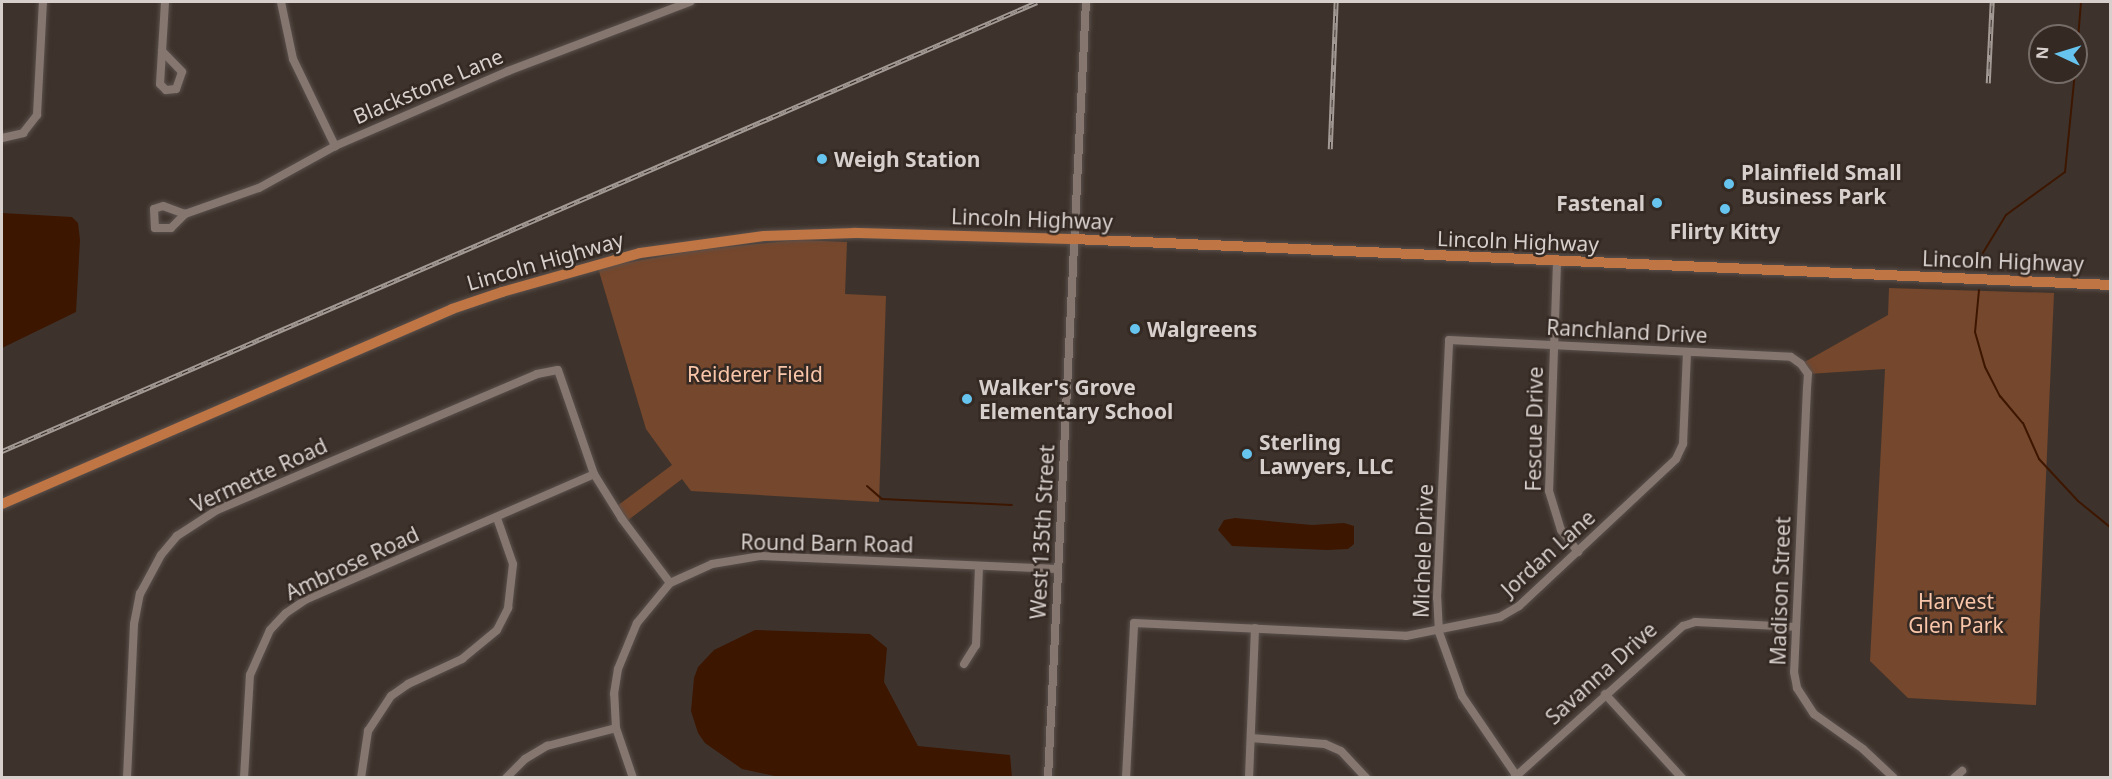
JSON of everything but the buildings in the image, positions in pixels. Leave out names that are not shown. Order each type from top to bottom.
[{"type":"main road","name":"Lincoln Highway","points":[[2,504],[452,309],[597,263],[682,246],[806,234],[1074,239],[1557,263],[2110,285]]},
{"type":"street","points":[[2,138],[23,133],[37,115],[43,2]]},
{"type":"street","points":[[162,51],[182,72],[176,89],[166,90],[160,84],[162,51],[165,2]]},
{"type":"street","points":[[281,2],[292,59],[335,146]]},
{"type":"street","name":"Blackstone Lane","points":[[185,214],[259,188],[335,146],[508,71],[690,2]]},
{"type":"street","name":"West 135th Street","points":[[1048,777],[1086,2]]},
{"type":"street","name":"Fescue Drive","points":[[1557,263],[1549,491],[1561,530],[1578,552]]},
{"type":"street","name":"Ranchland Drive","points":[[1449,340],[1791,357],[1801,364]]},
{"type":"street","name":"Michele Drive","points":[[1449,340],[1437,598],[1439,632],[1462,696],[1516,777]]},
{"type":"street","name":"Jordan Lane","points":[[1126,777],[1134,623],[1406,636],[1439,632],[1500,617],[1518,606],[1676,459],[1683,444],[1687,352]]},
{"type":"street","name":"Madison Street","points":[[1801,364],[1808,374],[1808,388],[1794,672],[1805,705],[1894,777]]},
{"type":"street","name":"Vermette Road","points":[[127,777],[138,604],[151,571],[177,536],[217,510],[537,374],[558,370],[594,474]]},
{"type":"street","points":[[594,474],[622,519],[670,582]]},
{"type":"street","name":"Ambrose Road","points":[[244,777],[250,675],[270,630],[286,613],[307,598],[594,474]]},
{"type":"street","points":[[361,777],[368,731],[391,696],[408,684],[462,659],[497,630],[507,608],[513,564],[496,518]]},
{"type":"street","name":"Round Barn Road","points":[[633,777],[616,728],[614,694],[626,645],[637,623],[670,582],[712,564],[760,556],[1058,569]]},
{"type":"street","points":[[964,664],[976,645],[979,566]]},
{"type":"street","name":"Savanna Drive","points":[[1516,777],[1605,694],[1683,626],[1695,622],[1796,627]]},
{"type":"street","points":[[1249,777],[1255,628]]},
{"type":"street","points":[[1605,694],[1682,777]]},
{"type":"street","points":[[506,777],[525,759],[547,746],[616,728]]},
{"type":"street","points":[[1251,738],[1325,744],[1341,751],[1366,777]]},
{"type":"street","points":[[1954,777],[1962,771]]},
{"type":"green space","name":"Reiderer Field","points":[[798,240],[847,242],[845,294],[886,296],[879,502],[691,491],[682,479],[627,521],[617,506],[672,465],[646,429],[598,268],[697,250]]},
{"type":"green space","name":"Harvest Glen Park","points":[[1889,288],[2054,293],[2036,705],[1908,698],[1870,661],[1885,369],[1808,374],[1801,364],[1888,315]]},
{"type":"shaded area","points":[[2,213],[72,217],[78,223],[80,240],[76,312],[2,348]]},
{"type":"shaded area","points":[[1235,518],[1312,525],[1344,523],[1354,526],[1354,544],[1348,549],[1327,550],[1232,546],[1218,530],[1224,520]]},
{"type":"shaded area","points":[[755,630],[870,634],[887,648],[884,682],[918,746],[1010,755],[1012,777],[779,777],[742,769],[705,743],[698,733],[691,711],[694,678],[698,667],[714,650]]},
{"type":"waterway","points":[[2079,24],[2081,2]]},
{"type":"waterway","points":[[1980,270],[1981,256],[2006,215],[2065,172],[2074,84]]},
{"type":"waterway","points":[[1979,290],[1975,332],[1985,367],[2000,396],[2023,423],[2039,459],[2078,501],[2110,527]]},
{"type":"waterway","points":[[867,486],[882,499],[1012,505]]},
{"type":"railway","points":[[2,451],[1037,2]]},
{"type":"railway","points":[[1330,149],[1336,2]]},
{"type":"railway","points":[[1988,83],[1992,2]]},
{"type":"place","name":"Weigh Station","points":[[822,159]]},
{"type":"place","name":"Plainfield Small Business Park","points":[[1729,184]]},
{"type":"place","name":"Fastenal","points":[[1657,203]]},
{"type":"place","name":"Flirty Kitty","points":[[1725,209]]},
{"type":"place","name":"Walgreens","points":[[1135,329]]},
{"type":"place","name":"Walker's Grove Elementary School","points":[[967,399]]},
{"type":"place","name":"Sterling Lawyers, LLC","points":[[1247,454]]}]
